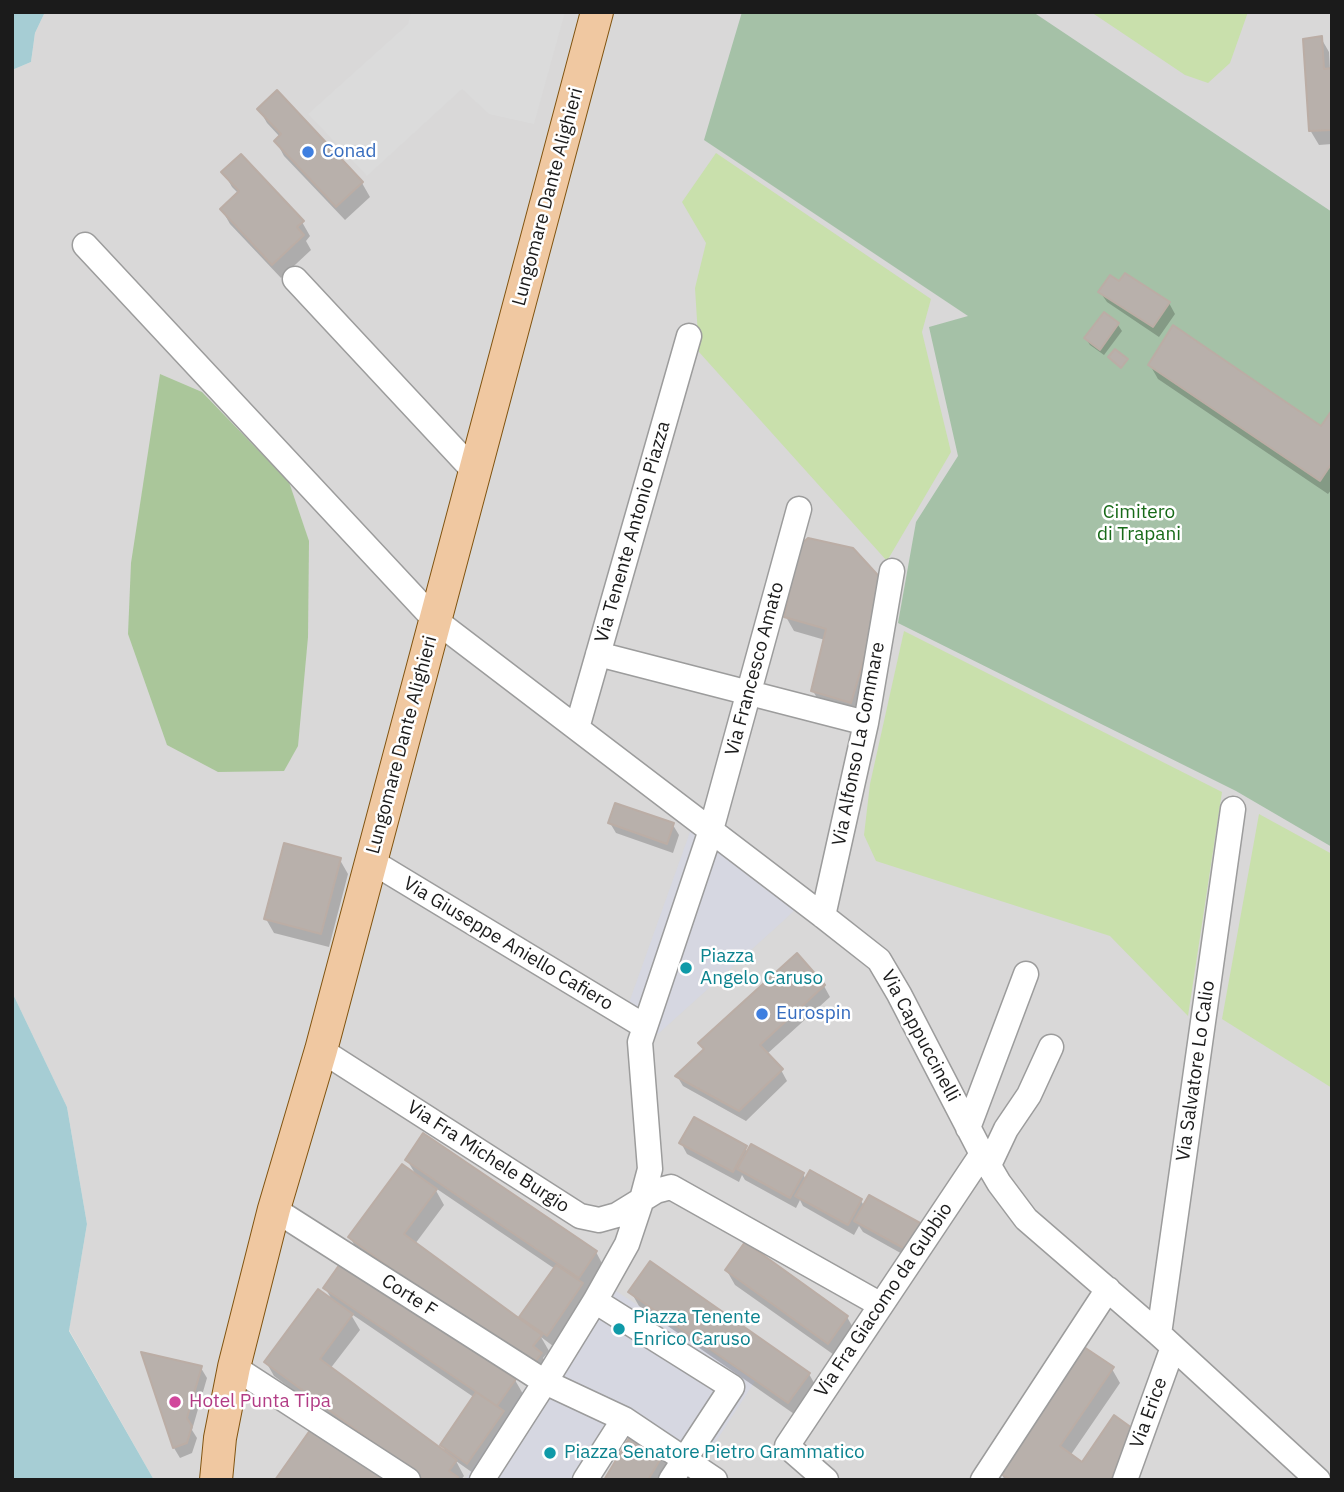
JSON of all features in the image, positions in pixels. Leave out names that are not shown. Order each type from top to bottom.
[{"type":"main road","name":"Lungomare Dante Alighieri","points":[[216,1480],[220,1438],[234,1367],[274,1209],[321,1050],[597,12]]},
{"type":"street","name":"Via Cappuccinelli","points":[[85,245],[435,620],[879,960],[985,1159],[1026,1219],[1166,1340],[1318,1480]]},
{"type":"street","points":[[295,279],[475,472]]},
{"type":"street","name":"Via Tenente Antonio Piazza","points":[[577,728],[689,336]]},
{"type":"street","name":"Via Francesco Amato","points":[[644,1026],[711,830],[799,509]]},
{"type":"street","name":"Via Alfonso La Commare","points":[[823,916],[866,723],[892,571]]},
{"type":"street","points":[[598,653],[866,723]]},
{"type":"street","name":"Via Salvatore Lo Calio","points":[[1166,1340],[1233,809]]},
{"type":"street","name":"Via Giuseppe Aniello Cafiero","points":[[371,861],[644,1026]]},
{"type":"street","points":[[968,1128],[1026,974]]},
{"type":"street","points":[[482,1480],[545,1382],[627,1244],[650,1169],[640,1042],[644,1026]]},
{"type":"street","name":"Via Fra Giacomo da Gubbio","points":[[827,1480],[787,1446],[881,1305],[1030,1094],[1051,1046]]},
{"type":"street","name":"Via Fra Michele Burgio","points":[[321,1050],[580,1216],[599,1220],[617,1215],[656,1191],[671,1187],[881,1305]]},
{"type":"street","name":"Corte F","points":[[274,1209],[545,1382],[624,1419],[677,1470],[715,1480]]},
{"type":"street","points":[[983,1480],[1108,1289]]},
{"type":"street","points":[[600,1292],[732,1387],[677,1470]]},
{"type":"street","name":"Via Erice","points":[[1125,1480],[1166,1340]]},
{"type":"street","points":[[234,1367],[408,1480]]},
{"type":"street","points":[[585,1480],[624,1419]]},
{"type":"shaded area","points":[[45,12],[1332,12],[1332,1480],[154,1480],[69,1330],[87,1224],[67,1107],[12,992],[12,70],[31,62],[35,33]]},
{"type":"shaded area","points":[[411,12],[565,12],[534,124],[489,114],[462,89],[367,176],[308,114],[408,24]]},
{"type":"shaded area","name":"Piazza Angelo Caruso","points":[[695,818],[804,901],[658,1034],[625,1014]]},
{"type":"shaded area","name":"Piazza Tenente Enrico Caruso","points":[[596,1278],[755,1381],[698,1469],[634,1426],[601,1480],[465,1480]]},
{"type":"green space","name":"Cimitero di Trapani","points":[[742,12],[1033,12],[1332,212],[1332,847],[1236,791],[898,623],[916,522],[958,456],[929,327],[968,316],[704,140]]},
{"type":"green space","points":[[1091,12],[1248,12],[1230,63],[1208,83],[1185,75]]},
{"type":"green space","points":[[716,153],[931,299],[922,332],[951,452],[887,561],[699,352],[695,288],[706,243],[682,202]]},
{"type":"green space","points":[[160,374],[202,392],[289,482],[309,541],[308,637],[298,746],[284,771],[218,772],[167,745],[128,634],[131,563]]},
{"type":"green space","points":[[904,631],[1222,792],[1188,1016],[1110,936],[876,861],[864,835],[870,784]]},
{"type":"green space","points":[[1259,814],[1332,854],[1332,1088],[1222,1019]]},
{"type":"water","points":[[12,12],[45,12],[35,33],[31,62],[12,70]]},
{"type":"water","points":[[12,992],[67,1107],[87,1224],[69,1331],[154,1480],[12,1480]]},
{"type":"building","points":[[1322,36],[1324,69],[1332,68],[1332,130],[1309,131],[1303,39]]},
{"type":"building","points":[[277,90],[363,182],[336,207],[274,141],[281,134],[257,109]]},
{"type":"building","points":[[241,154],[304,221],[297,227],[304,235],[272,265],[220,209],[239,191],[221,172]]},
{"type":"building","points":[[1125,273],[1170,302],[1153,327],[1098,292],[1110,275],[1119,281]]},
{"type":"building","points":[[1104,312],[1119,323],[1100,350],[1084,338]]},
{"type":"building","points":[[1173,325],[1321,426],[1332,410],[1332,463],[1320,481],[1148,365]]},
{"type":"building","points":[[1115,349],[1128,359],[1121,368],[1108,357]]},
{"type":"building","points":[[808,538],[853,548],[886,584],[851,703],[811,691],[826,629],[784,617],[799,546]]},
{"type":"building","points":[[615,803],[674,823],[667,844],[608,823]]},
{"type":"building","points":[[284,843],[341,858],[321,934],[264,919]]},
{"type":"building","name":"Eurospin","points":[[797,953],[825,985],[760,1045],[783,1069],[739,1111],[675,1076],[704,1049],[698,1043]]},
{"type":"building","points":[[694,1117],[747,1146],[733,1172],[679,1143]]},
{"type":"building","points":[[423,1133],[597,1251],[579,1278],[405,1160]]},
{"type":"building","points":[[751,1144],[804,1173],[790,1198],[737,1169]]},
{"type":"building","points":[[402,1164],[437,1189],[404,1234],[542,1335],[533,1346],[542,1353],[529,1370],[348,1237]]},
{"type":"building","points":[[810,1170],[862,1199],[848,1225],[795,1196]]},
{"type":"building","points":[[869,1195],[922,1224],[907,1250],[854,1221]]},
{"type":"building","points":[[745,1242],[848,1316],[828,1344],[725,1270]]},
{"type":"building","points":[[342,1261],[516,1379],[497,1406],[323,1288]]},
{"type":"building","points":[[650,1261],[810,1373],[788,1403],[628,1292]]},
{"type":"building","points":[[556,1265],[583,1283],[547,1336],[519,1317]]},
{"type":"building","points":[[318,1289],[353,1314],[320,1359],[457,1460],[449,1471],[458,1477],[456,1480],[424,1480],[264,1362]]},
{"type":"building","points":[[1084,1347],[1114,1367],[1060,1446],[1082,1462],[1114,1415],[1132,1428],[1111,1480],[1011,1480],[998,1472]]},
{"type":"building","points":[[141,1352],[202,1366],[187,1418],[192,1426],[187,1443],[173,1448]]},
{"type":"building","points":[[476,1392],[504,1411],[467,1464],[440,1445]]},
{"type":"building","points":[[313,1426],[388,1480],[275,1480]]},
{"type":"building","points":[[634,1430],[666,1450],[648,1480],[604,1480]]},
{"type":"place","name":"Conad","points":[[308,152]]},
{"type":"place","name":"Piazza Angelo Caruso","points":[[686,968]]},
{"type":"place","name":"Eurospin","points":[[762,1014]]},
{"type":"place","name":"Piazza Tenente Enrico Caruso","points":[[619,1329]]},
{"type":"place","name":"Hotel Punta Tipa","points":[[175,1402]]},
{"type":"place","name":"Piazza Senatore Pietro Grammatico","points":[[550,1453]]}]
